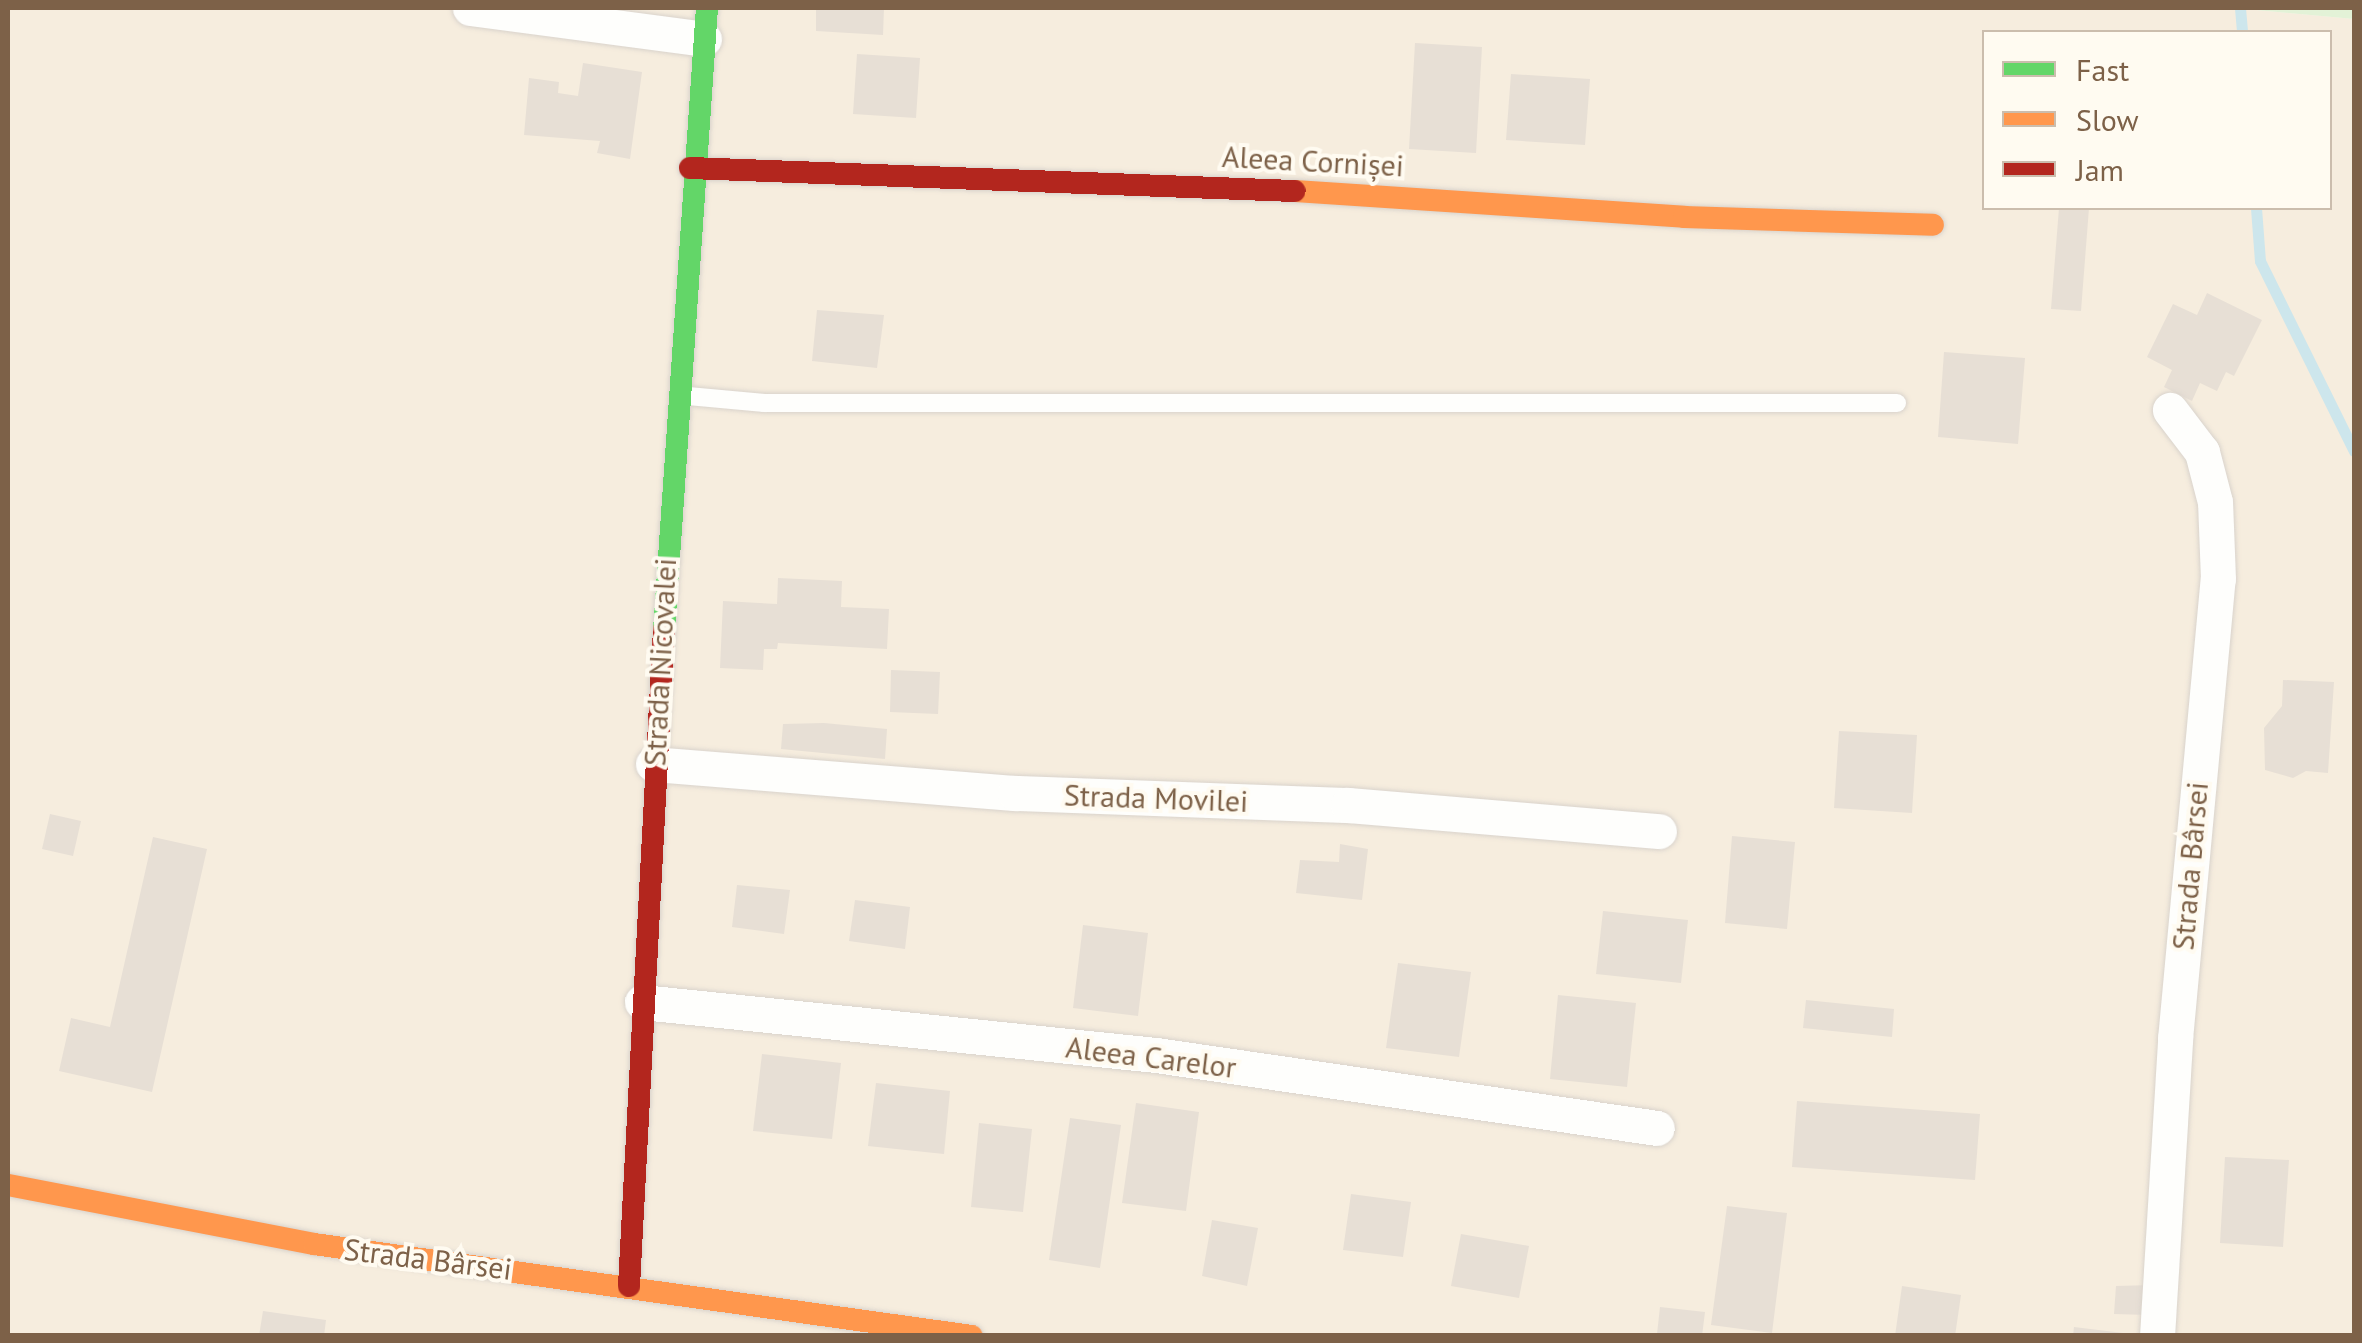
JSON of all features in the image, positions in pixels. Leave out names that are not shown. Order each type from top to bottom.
[{"type":"street","name":"Strada Nicovalei","points":[[470,8],[705,23],[690,168],[676,395],[629,1286]]},
{"type":"street","name":"Aleea Cornișei","points":[[690,168],[1434,196],[1684,217],[1933,225]]},
{"type":"street","name":"Strada Bârsei","points":[[2156,1336],[2175,1038],[2218,579],[2215,502],[2202,452],[2170,410]]},
{"type":"street","name":"Strada Movilei","points":[[654,764],[1015,793],[1348,805],[1659,831]]},
{"type":"street","name":"Aleea Carelor","points":[[642,1002],[1156,1056],[1657,1128]]},
{"type":"street","name":"Strada Bârsei","points":[[8,1186],[314,1244],[629,1286],[850,1327],[972,1336]]},
{"type":"lane","points":[[676,395],[764,403],[1897,403]]},
{"type":"shaded area","points":[[8,8],[2235,8],[2354,19],[2354,1335],[8,1336]]},
{"type":"green space","points":[[2235,8],[2354,8],[2354,19]]},
{"type":"building","points":[[816,8],[884,8],[883,35],[816,31]]},
{"type":"building","points":[[1415,43],[1482,47],[1476,153],[1409,149]]},
{"type":"building","points":[[857,54],[920,58],[916,118],[853,114]]},
{"type":"building","points":[[583,63],[642,72],[630,159],[597,153],[600,141],[524,135],[529,78],[559,82],[558,93],[578,96]]},
{"type":"building","points":[[1511,74],[1590,79],[1585,145],[1506,140]]},
{"type":"building","points":[[2059,210],[2089,210],[2081,311],[2051,309]]},
{"type":"building","points":[[2207,293],[2262,320],[2234,376],[2226,372],[2217,391],[2200,383],[2192,401],[2164,387],[2172,370],[2147,357],[2173,304],[2197,315]]},
{"type":"building","points":[[817,310],[884,315],[877,368],[812,361]]},
{"type":"building","points":[[1944,352],[2025,358],[2018,444],[1938,437]]},
{"type":"building","points":[[778,578],[842,581],[841,607],[889,609],[887,649],[778,643],[777,649],[764,649],[763,670],[720,668],[723,601],[777,604]]},
{"type":"building","points":[[891,670],[940,672],[938,714],[890,712]]},
{"type":"building","points":[[2283,680],[2334,682],[2328,773],[2306,771],[2293,778],[2265,770],[2264,728],[2282,706]]},
{"type":"building","points":[[783,724],[887,729],[885,759],[781,749]]},
{"type":"building","points":[[1839,731],[1917,735],[1912,813],[1834,808]]},
{"type":"building","points":[[50,814],[81,821],[73,856],[42,849]]},
{"type":"building","points":[[1732,836],[1795,842],[1787,929],[1725,923]]},
{"type":"building","points":[[153,837],[207,849],[152,1092],[59,1071],[71,1018],[110,1027]]},
{"type":"building","points":[[1340,844],[1368,849],[1362,900],[1296,893],[1300,860],[1339,862]]},
{"type":"building","points":[[737,885],[790,890],[784,934],[732,927]]},
{"type":"building","points":[[855,900],[910,907],[905,949],[849,941]]},
{"type":"building","points":[[1603,911],[1688,920],[1681,983],[1596,974]]},
{"type":"building","points":[[1083,925],[1148,933],[1138,1016],[1073,1008]]},
{"type":"building","points":[[1398,963],[1471,972],[1459,1057],[1386,1048]]},
{"type":"building","points":[[1558,995],[1636,1003],[1627,1087],[1550,1079]]},
{"type":"building","points":[[1806,1000],[1894,1009],[1892,1037],[1803,1028]]},
{"type":"building","points":[[762,1054],[841,1063],[832,1139],[753,1131]]},
{"type":"building","points":[[876,1083],[950,1091],[944,1154],[868,1146]]},
{"type":"building","points":[[1797,1101],[1980,1114],[1975,1180],[1792,1167]]},
{"type":"building","points":[[1136,1103],[1199,1112],[1186,1211],[1122,1203]]},
{"type":"building","points":[[1070,1118],[1121,1125],[1100,1268],[1049,1260]]},
{"type":"building","points":[[979,1123],[1032,1129],[1023,1212],[971,1207]]},
{"type":"building","points":[[2225,1157],[2289,1160],[2283,1247],[2220,1243]]},
{"type":"building","points":[[1351,1194],[1411,1202],[1403,1257],[1343,1250]]},
{"type":"building","points":[[1727,1206],[1787,1213],[1772,1333],[1711,1325]]},
{"type":"building","points":[[1212,1220],[1258,1228],[1247,1286],[1202,1276]]},
{"type":"building","points":[[1461,1234],[1529,1246],[1519,1298],[1451,1286]]},
{"type":"building","points":[[2152,1285],[2148,1315],[2114,1314],[2116,1286]]},
{"type":"building","points":[[1902,1286],[1961,1295],[1955,1336],[1895,1336]]},
{"type":"building","points":[[1660,1307],[1705,1312],[1702,1336],[1657,1334]]},
{"type":"building","points":[[263,1311],[326,1320],[324,1336],[259,1336]]},
{"type":"building","points":[[2074,1327],[2123,1333],[2073,1336]]},
{"type":"waterway","points":[[2240,8],[2242,30]]},
{"type":"waterway","points":[[2256,210],[2260,261],[2354,451]]},
{"type":"traffic: fast","points":[[664,630],[707,8]]},
{"type":"traffic: slow","points":[[1295,191],[1684,217],[1933,225]]},
{"type":"traffic: slow","points":[[8,1185],[314,1244],[972,1336]]},
{"type":"traffic: jam","points":[[690,168],[1295,191]]},
{"type":"traffic: jam","points":[[629,1286],[664,630]]}]
